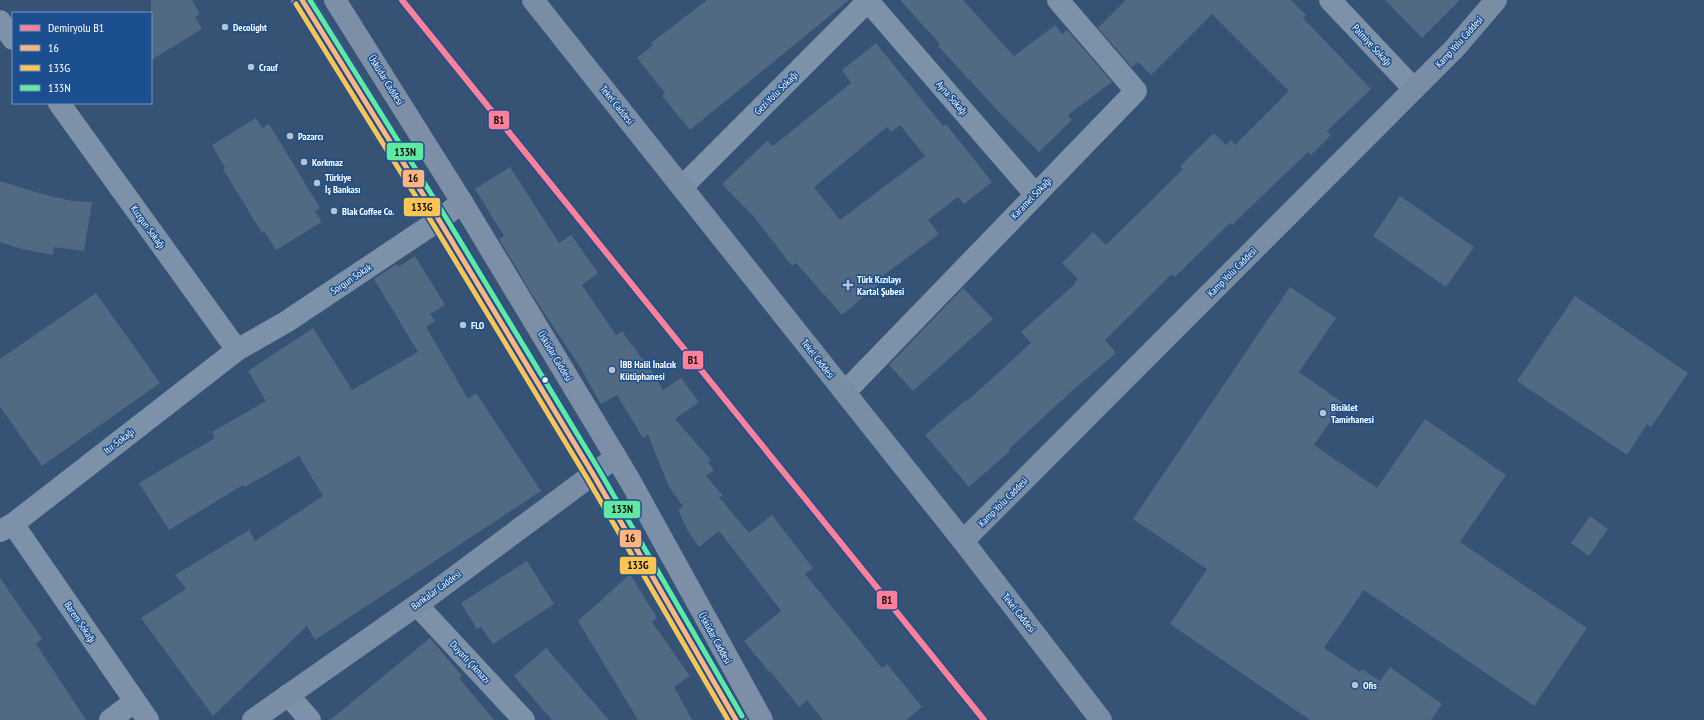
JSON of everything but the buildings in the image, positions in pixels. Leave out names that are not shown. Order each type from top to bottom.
[{"type":"main road","points":[[302,0],[439,220],[593,474],[736,720]]},
{"type":"main road","name":"Üsküdar Caddesi","points":[[335,0],[462,202],[616,457],[762,720]]},
{"type":"street","name":"Tekel Caddesi","points":[[533,0],[963,541],[1101,720]]},
{"type":"street","name":"Karamel Sokağı","points":[[845,392],[1136,91],[1058,0]]},
{"type":"street","name":"Palmiye Sokağı","points":[[1330,0],[1414,89]]},
{"type":"street","name":"Kamp Yolu Caddesi","points":[[963,541],[1455,48],[1496,0]]},
{"type":"street","name":"Gezi Yolu Sokağı","points":[[682,187],[869,1]]},
{"type":"street","name":"Ayna Sokağı","points":[[869,1],[1035,194]]},
{"type":"street","points":[[0,21],[12,38]]},
{"type":"street","name":"Kuzgun Sokağı","points":[[60,104],[237,350]]},
{"type":"street","name":"Sorgun Sokak","points":[[237,350],[286,322],[439,220],[462,202]]},
{"type":"street","name":"Itır Sokağı","points":[[6,527],[237,350]]},
{"type":"street","name":"Bankalar Caddesi","points":[[253,720],[417,605],[616,457]]},
{"type":"street","name":"Barem Sokağı","points":[[6,527],[148,720]]},
{"type":"street","name":"Duyarlı Çıkmazı","points":[[417,605],[524,720]]},
{"type":"street","points":[[288,694],[310,720]]},
{"type":"street","points":[[110,720],[134,702]]},
{"type":"rail line","name":"B1","points":[[402,0],[984,720]]},
{"type":"transit line","name":"16","points":[[302,0],[439,220],[593,474],[736,720]]},
{"type":"transit line","name":"133N","points":[[310,0],[445,216],[599,470],[742,716]]},
{"type":"transit line","name":"133G","points":[[296,4],[433,224],[587,478],[728,720]]},
{"type":"place","name":"Decolight","points":[[225,27]]},
{"type":"place","name":"Crauf","points":[[251,67]]},
{"type":"place","name":"Pazarcı","points":[[290,136]]},
{"type":"place","name":"Korkmaz","points":[[304,162]]},
{"type":"place","name":"Türkiye İş Bankası","points":[[317,183]]},
{"type":"place","name":"Blak Coffee Co.","points":[[334,211]]},
{"type":"place","name":"Türk Kızılayı Kartal Şubesi","points":[[848,285]]},
{"type":"place","name":"FLO","points":[[463,325]]},
{"type":"place","name":"İBB Halil İnalcık Kütüphanesi","points":[[612,370]]},
{"type":"place","name":"Bisiklet Tamirhanesi","points":[[1323,413]]},
{"type":"place","name":"Ofis","points":[[1355,685]]}]
